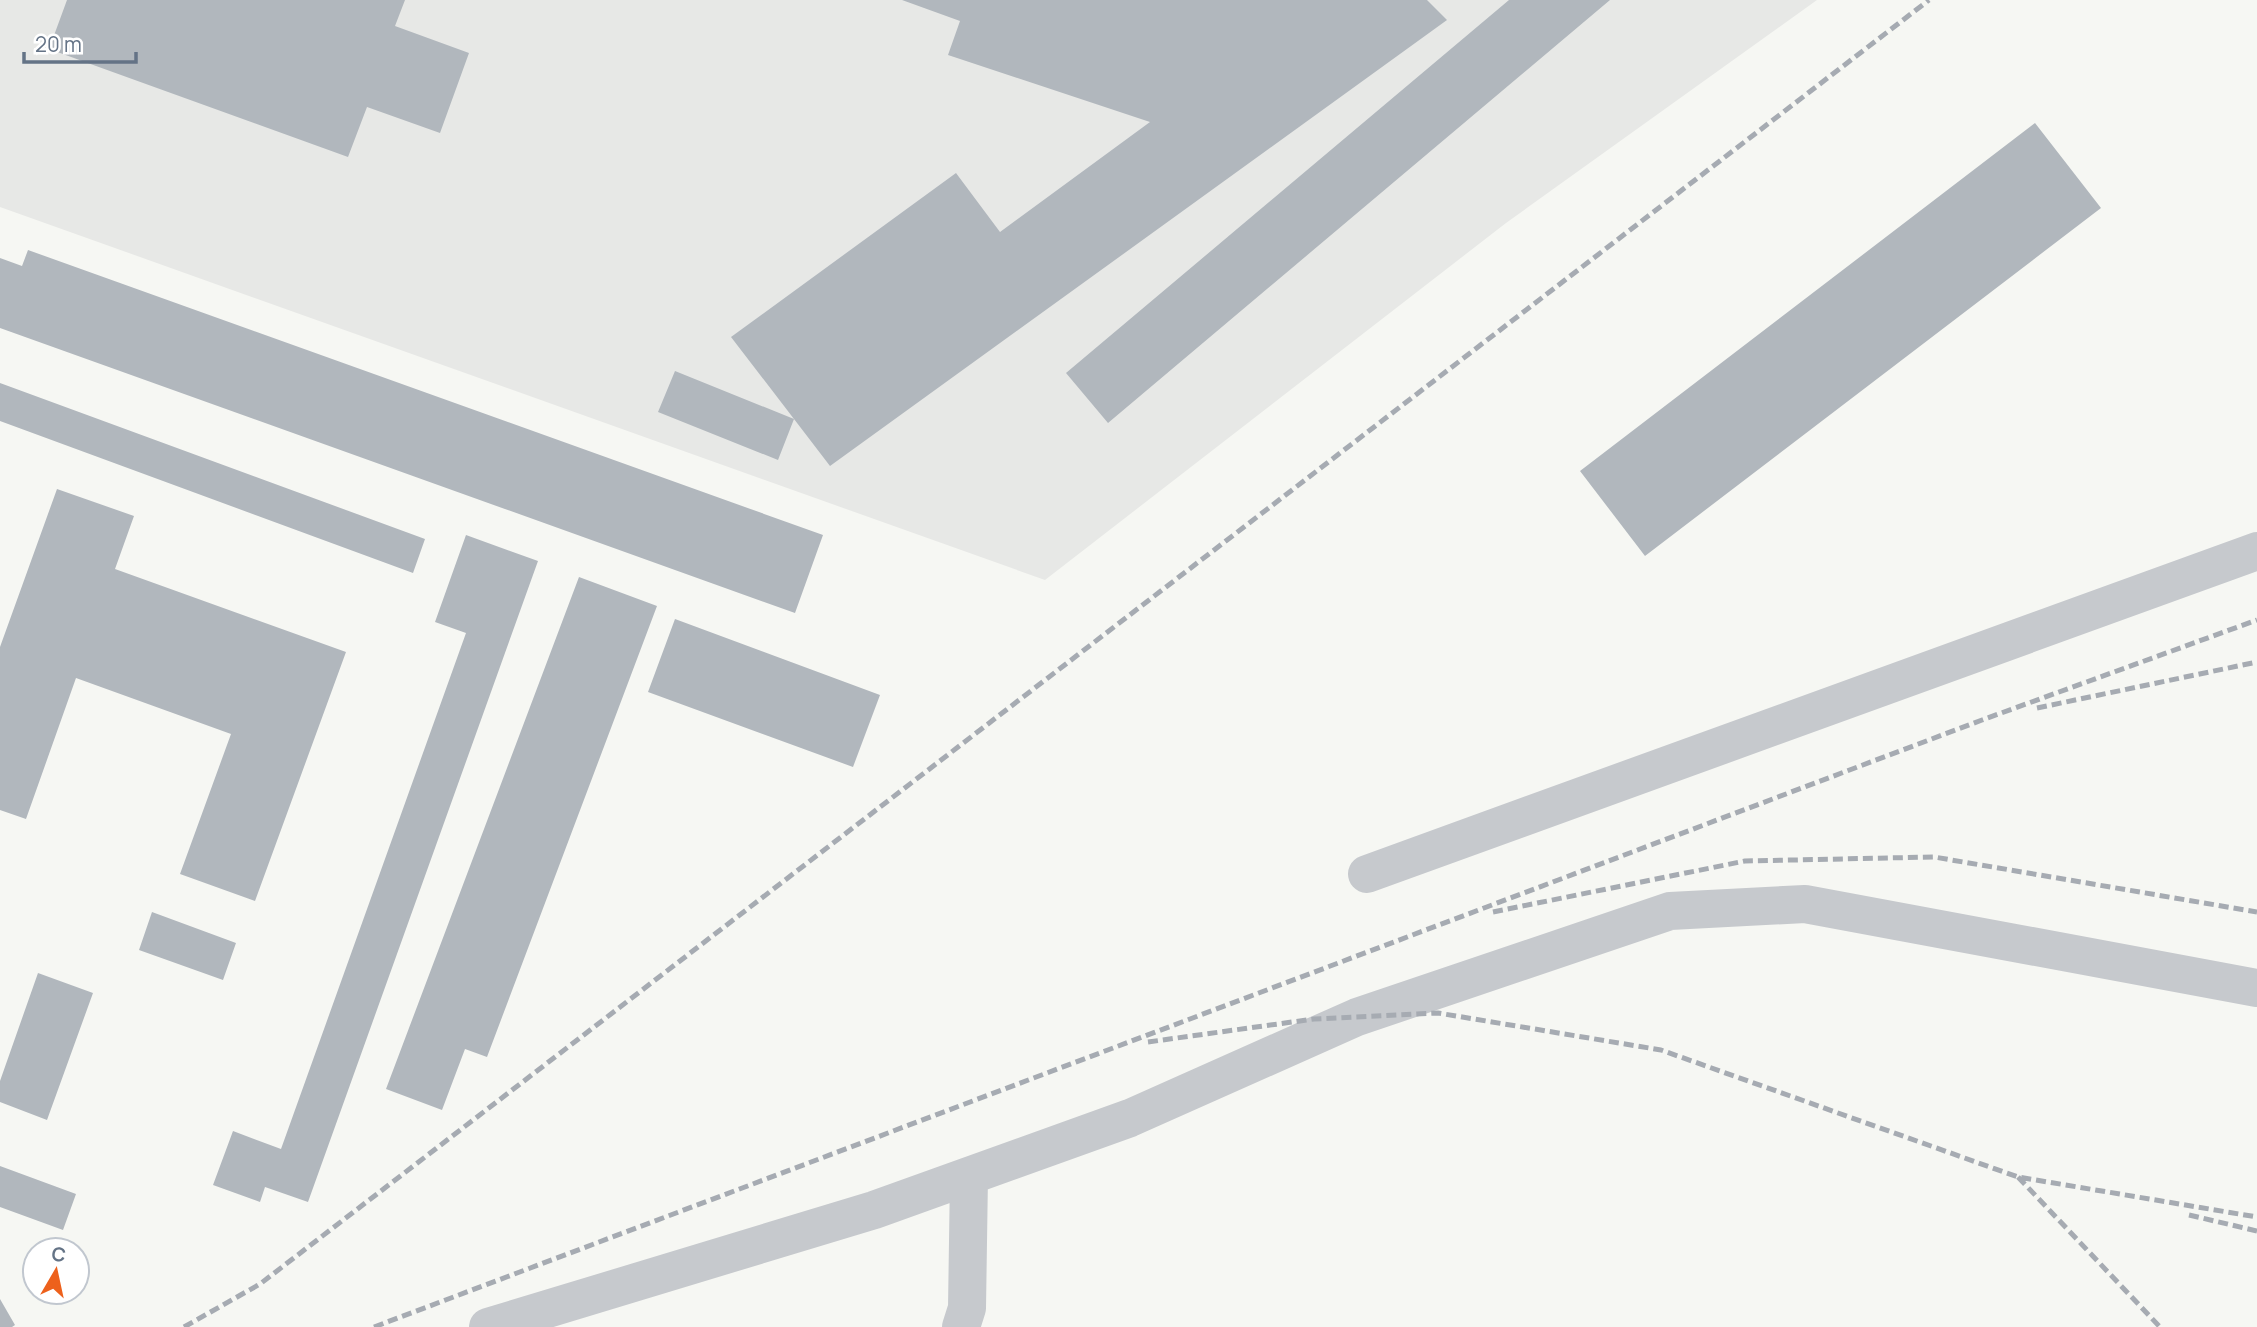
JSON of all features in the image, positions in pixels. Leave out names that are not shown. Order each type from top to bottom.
[{"type":"lane","points":[[1367,874],[2257,551]]},
{"type":"lane","points":[[488,1327],[874,1210],[1130,1118],[1357,1017],[1670,911],[1805,904],[2257,988]]},
{"type":"lane","points":[[961,1327],[967,1308],[969,1176]]},
{"type":"shaded area","points":[[0,0],[1817,0],[1506,223],[1045,580],[0,207]]},
{"type":"building","points":[[67,0],[405,0],[395,26],[469,53],[440,133],[367,107],[348,157],[49,49]]},
{"type":"building","points":[[902,0],[1427,0],[1447,20],[830,466],[731,337],[956,173],[1000,232],[1150,122],[948,55],[960,21]]},
{"type":"building","points":[[1509,0],[1610,0],[1108,423],[1066,373]]},
{"type":"building","points":[[2035,123],[2101,208],[1645,556],[1580,471]]},
{"type":"building","points":[[28,250],[823,535],[795,613],[0,328],[0,258],[22,266]]},
{"type":"building","points":[[675,371],[794,419],[778,460],[658,412]]},
{"type":"building","points":[[0,383],[425,539],[413,573],[0,421]]},
{"type":"building","points":[[57,489],[134,516],[115,569],[346,652],[255,901],[180,874],[231,734],[76,678],[26,819],[0,810],[0,647]]},
{"type":"building","points":[[466,535],[538,561],[308,1202],[265,1187],[260,1202],[213,1185],[233,1131],[281,1149],[466,633],[435,622]]},
{"type":"building","points":[[579,577],[657,606],[487,1057],[465,1049],[442,1110],[386,1089]]},
{"type":"building","points":[[675,619],[880,695],[853,767],[648,692]]},
{"type":"building","points":[[152,912],[236,943],[223,980],[139,950]]},
{"type":"building","points":[[38,973],[93,993],[47,1120],[0,1102],[0,1081]]},
{"type":"building","points":[[0,1166],[76,1194],[63,1230],[0,1207]]},
{"type":"building","points":[[0,1299],[15,1325],[12,1327],[0,1327]]},
{"type":"railway","points":[[184,1327],[260,1284],[1929,0]]},
{"type":"railway","points":[[374,1327],[1982,720],[2257,620]]},
{"type":"railway","points":[[2037,708],[2257,662]]},
{"type":"railway","points":[[1493,912],[1745,861],[1934,857],[2257,912]]},
{"type":"railway","points":[[1148,1042],[1314,1019],[1438,1013],[1661,1050],[2018,1177],[2257,1217]]},
{"type":"railway","points":[[2018,1177],[2160,1327]]},
{"type":"railway","points":[[2189,1215],[2257,1231]]}]
